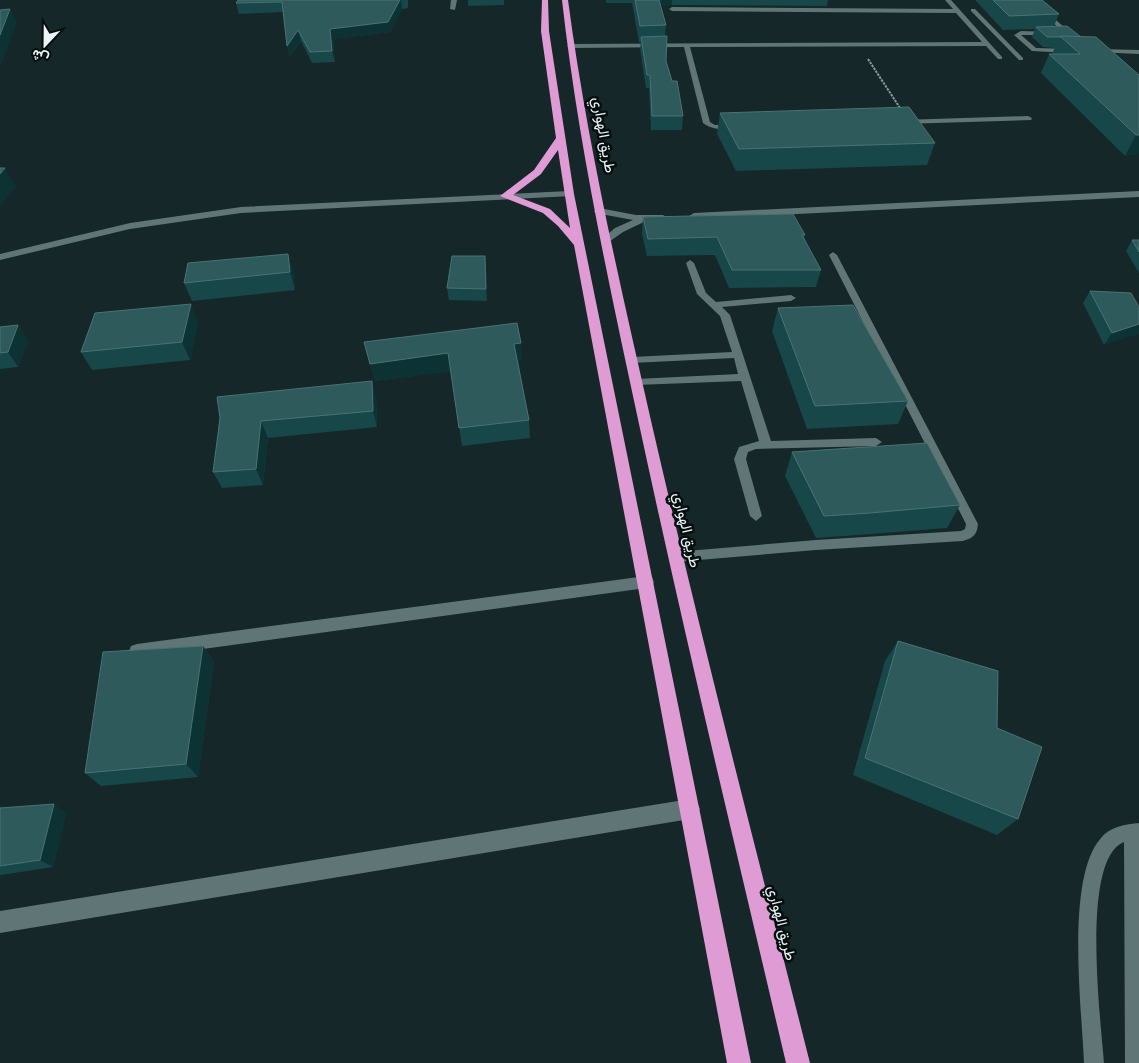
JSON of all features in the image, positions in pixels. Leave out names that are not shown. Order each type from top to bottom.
[{"type":"highway","points":[[545,0],[545,30],[560,139],[579,246],[646,582],[738,1063]]},
{"type":"highway","name":"طريق الهواري","points":[[565,0],[570,46],[599,211],[636,382],[675,557],[798,1063]]},
{"type":"highway","points":[[505,196],[526,185],[538,173],[560,139]]},
{"type":"highway","points":[[505,196],[528,201],[551,212],[566,227],[579,246]]},
{"type":"street","points":[[0,257],[101,232],[204,214],[276,207],[570,194]]},
{"type":"street","points":[[599,211],[648,219],[1139,194]]},
{"type":"street","points":[[606,241],[628,225],[648,219]]},
{"type":"street","points":[[124,653],[646,582]]},
{"type":"street","points":[[0,922],[690,809]]},
{"type":"lane","points":[[453,9],[454,0]]},
{"type":"lane","points":[[948,0],[1000,58]]},
{"type":"lane","points":[[1030,0],[1074,39]]},
{"type":"lane","points":[[672,9],[958,11]]},
{"type":"lane","points":[[974,10],[1021,59]]},
{"type":"lane","points":[[1030,48],[1017,35],[1019,33],[1067,32]]},
{"type":"lane","points":[[987,43],[1000,38],[1021,38]]},
{"type":"lane","points":[[570,46],[987,43],[1010,48],[1030,48],[1041,52],[1079,51]]},
{"type":"lane","points":[[686,45],[707,123],[714,127],[746,126]]},
{"type":"lane","points":[[1098,59],[1088,51],[1139,52]]},
{"type":"lane","points":[[889,122],[1028,118]]},
{"type":"lane","points":[[675,557],[963,536],[972,532],[972,524],[833,255]]},
{"type":"lane","points":[[690,263],[702,294],[725,315],[766,444]]},
{"type":"lane","points":[[714,305],[791,298]]},
{"type":"lane","points":[[632,360],[738,356]]},
{"type":"lane","points":[[636,382],[744,377]]},
{"type":"lane","points":[[756,516],[740,454],[748,447],[766,444],[876,442]]},
{"type":"lane","points":[[1094,1063],[1088,931],[1091,887],[1097,859],[1105,844],[1113,838],[1136,831],[1135,1063]]},
{"type":"path","points":[[859,44],[908,122]]},
{"type":"building","points":[[238,0],[400,0],[388,22],[330,29],[332,51],[310,52],[298,30],[287,46],[282,2],[236,3]]},
{"type":"building","points":[[635,0],[659,0],[666,25],[640,26]]},
{"type":"building","points":[[993,0],[1042,0],[1059,14],[1009,16]]},
{"type":"building","points":[[10,9],[0,35],[0,10]]},
{"type":"building","points":[[1067,26],[1081,37],[1047,37],[1036,27]]},
{"type":"building","points":[[667,36],[666,61],[672,81],[677,81],[683,116],[652,116],[650,75],[647,75],[641,37]]},
{"type":"building","points":[[1060,36],[1096,37],[1139,75],[1139,135],[1136,135],[1049,54],[1080,54]]},
{"type":"building","points":[[909,107],[935,143],[739,149],[720,113]]},
{"type":"building","points":[[793,214],[821,270],[732,270],[717,237],[648,239],[643,217]]},
{"type":"building","points":[[1132,240],[1139,240],[1139,252]]},
{"type":"building","points":[[288,254],[290,272],[184,283],[188,263]]},
{"type":"building","points":[[452,256],[485,256],[486,289],[447,288]]},
{"type":"building","points":[[1090,291],[1131,293],[1139,307],[1139,324],[1112,333]]},
{"type":"building","points":[[191,304],[182,342],[81,352],[95,313]]},
{"type":"building","points":[[853,305],[908,401],[815,406],[778,308]]},
{"type":"building","points":[[517,323],[521,343],[514,344],[529,420],[459,428],[448,353],[370,364],[364,342]]},
{"type":"building","points":[[18,325],[8,352],[0,353],[0,327]]},
{"type":"building","points":[[372,381],[373,411],[261,421],[256,469],[213,472],[220,418],[217,397]]},
{"type":"building","points":[[927,443],[960,505],[824,516],[792,452]]},
{"type":"building","points":[[898,641],[998,671],[997,728],[1042,747],[1018,819],[865,758]]},
{"type":"building","points":[[203,646],[186,764],[85,773],[103,652]]},
{"type":"building","points":[[54,804],[40,860],[0,866],[0,808]]}]
